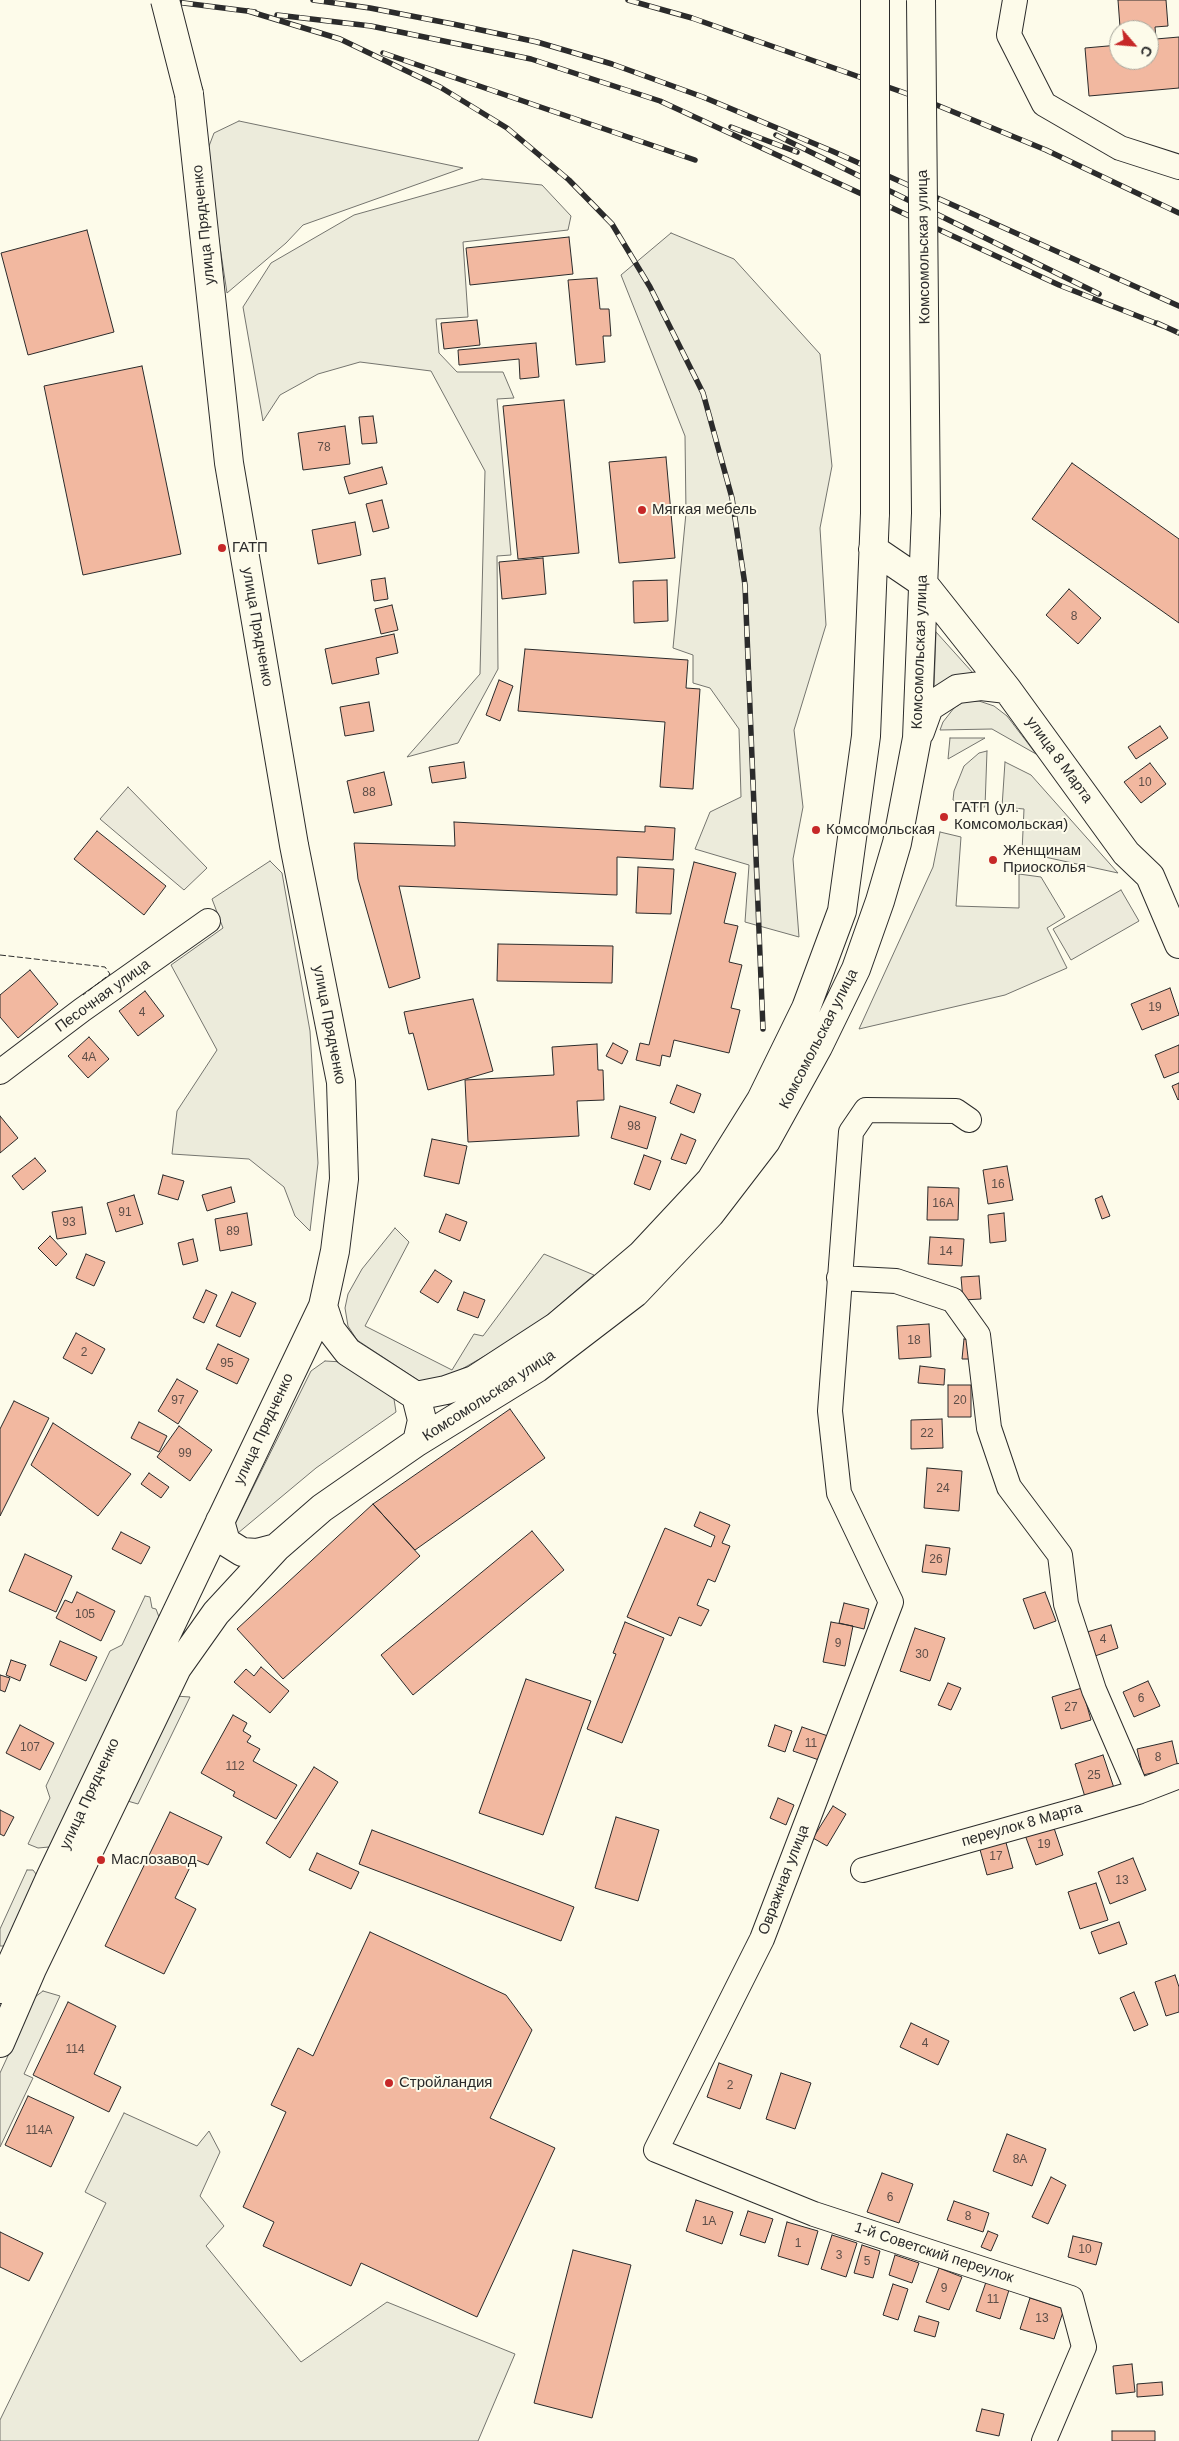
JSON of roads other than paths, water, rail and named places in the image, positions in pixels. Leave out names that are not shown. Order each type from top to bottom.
[{"type":"main road","name":"улица Прядченко","points":[[0,2043],[61,1881],[220,1521],[323,1306],[335,1251],[344,1179],[341,1082],[294,845],[229,463],[189,94],[165,0]]},
{"type":"main road","name":"Комсомольская улица","points":[[416,1396],[446,1390],[474,1380],[557,1326],[634,1261],[710,1180],[761,1100],[806,1008],[842,911],[866,736],[875,513],[876,0]]},
{"type":"main road","name":"Комсомольская улица","points":[[276,1548],[322,1508],[417,1442],[537,1368],[635,1293],[710,1214],[766,1141],[818,1047],[856,969],[880,901],[897,843],[917,738],[926,513],[921,0]]},
{"type":"main road","name":"улица 8 Марта","points":[[873,549],[923,583],[1008,689],[1126,853],[1150,876],[1179,944]]},
{"type":"main road","points":[[917,738],[929,707],[957,689],[981,686],[1008,689]]},
{"type":"main road","points":[[323,1306],[331,1330],[348,1352],[416,1396],[422,1420],[417,1442]]},
{"type":"main road","points":[[298,1357],[322,1348],[348,1352]]},
{"type":"main road","points":[[220,1521],[226,1542],[242,1552],[257,1553],[276,1548]]},
{"type":"main road","name":"улица Прядченко","points":[[0,1989],[177,1668],[216,1613],[276,1548]]},
{"type":"street","points":[[1015,0],[1009,35],[1044,104],[1120,148],[1179,168]]},
{"type":"street","name":"Песочная улица","points":[[0,1072],[82,1010],[208,921]]},
{"type":"street","points":[[969,1120],[956,1112],[866,1110],[851,1132],[839,1278],[896,1281],[953,1300],[978,1334],[989,1428],[1009,1487],[1060,1555],[1066,1604],[1094,1690],[1138,1792]]},
{"type":"street","name":"Овражная улица","points":[[656,2150],[762,1939],[891,1602],[838,1493],[830,1411],[839,1278]]},
{"type":"street","name":"переулок 8 Марта","points":[[863,1870],[1138,1792],[1179,1776]]},
{"type":"street","name":"1-й Советский переулок","points":[[656,2150],[814,2214],[1071,2298],[1084,2347],[1044,2441]]},
{"type":"railway","points":[[160,0],[255,12]]},
{"type":"railway","points":[[313,0],[370,8],[453,24],[537,42],[612,64],[703,97],[832,151],[1179,306]]},
{"type":"railway","points":[[628,0],[692,18],[922,99],[1046,150],[1179,213]]},
{"type":"railway","points":[[248,11],[340,39],[440,87],[507,128],[569,180],[612,224],[650,287],[703,393],[732,498],[745,585],[763,1029]]},
{"type":"railway","points":[[277,15],[371,26],[531,59],[660,101],[1059,285],[1163,326]]},
{"type":"railway","points":[[383,53],[695,160]]},
{"type":"railway","points":[[731,127],[797,152]]},
{"type":"railway","points":[[776,135],[1099,294]]},
{"type":"railway","points":[[1157,323],[1179,333]]},
{"type":"place","name":"Мягкая мебель","points":[[642,510]]},
{"type":"place","name":"ГАТП","points":[[222,548]]},
{"type":"place","name":"ГАТП (ул. Комсомольская)","points":[[944,817]]},
{"type":"place","name":"Комсомольская","points":[[816,830]]},
{"type":"place","name":"Женщинам Приосколья","points":[[993,860]]},
{"type":"place","name":"Маслозавод","points":[[101,1860]]},
{"type":"place","name":"Стройландия","points":[[389,2083]]}]
